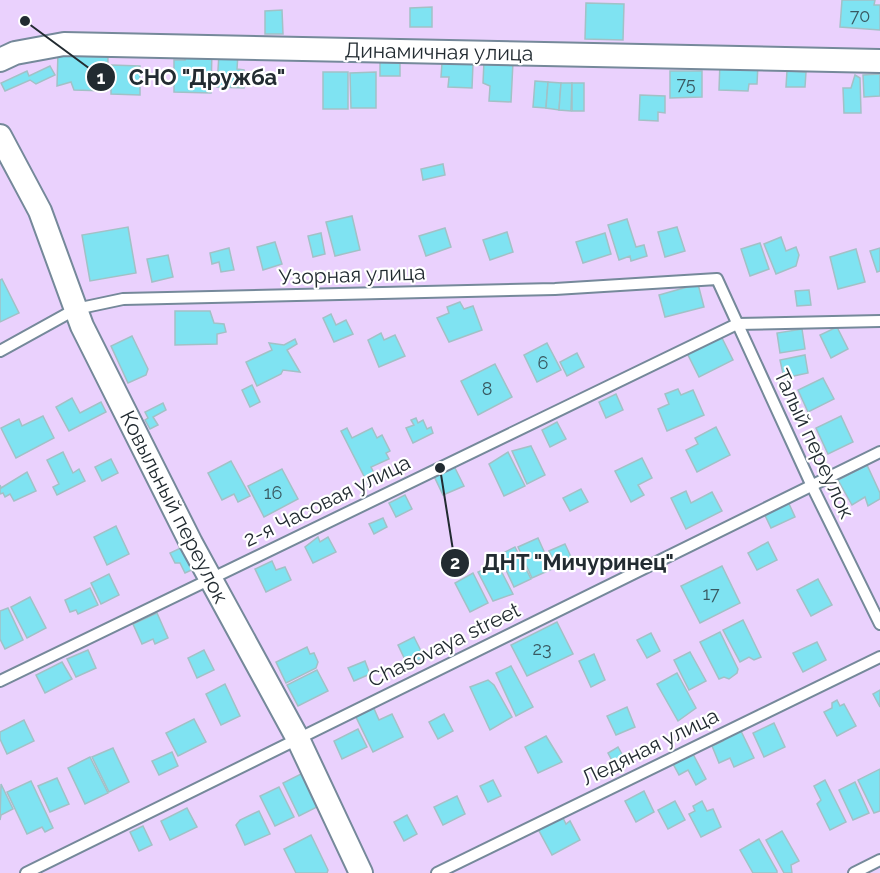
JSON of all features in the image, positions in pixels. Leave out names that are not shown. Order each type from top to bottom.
[{"type":"street","name":"Динамичная улица","points":[[0,60],[15,53],[64,44],[880,61]]},
{"type":"street","name":"Ковыльный переулок","points":[[0,136],[40,211],[75,309],[210,579],[298,739],[361,873]]},
{"type":"lane","name":"Узорная улица","points":[[0,351],[75,309],[123,299],[544,289],[717,279]]},
{"type":"lane","name":"Талый переулок","points":[[717,279],[811,484],[880,624]]},
{"type":"lane","points":[[737,324],[880,321]]},
{"type":"lane","name":"2-я Часовая улица","points":[[0,681],[737,324]]},
{"type":"lane","name":"Chasovaya street","points":[[26,873],[811,484],[880,452]]},
{"type":"lane","name":"Ледяная улица","points":[[437,873],[880,657]]},
{"type":"lane","points":[[854,873],[880,860]]},
{"type":"shaded area","points":[[0,0],[880,0],[880,873],[0,873]]},
{"type":"building","points":[[842,0],[875,0],[874,5],[880,5],[880,30],[840,27]]},
{"type":"building","points":[[586,3],[624,4],[623,40],[585,39]]},
{"type":"building","points":[[432,7],[432,27],[410,27],[410,8]]},
{"type":"building","points":[[282,10],[283,34],[265,34],[265,11]]},
{"type":"building","points":[[77,47],[76,56],[108,57],[107,91],[74,90],[71,82],[57,86],[58,52]]},
{"type":"building","points":[[185,50],[212,50],[211,93],[174,92],[174,60],[185,60]]},
{"type":"building","points":[[219,53],[238,54],[237,69],[244,70],[244,88],[217,87]]},
{"type":"building","points":[[380,57],[400,57],[400,76],[380,76]]},
{"type":"building","points":[[484,61],[513,62],[511,102],[489,101],[490,86],[483,83]]},
{"type":"building","points":[[720,62],[758,64],[757,84],[749,84],[748,91],[719,90]]},
{"type":"building","points":[[442,63],[473,64],[472,88],[448,87],[449,77],[441,77]]},
{"type":"building","points":[[111,65],[140,66],[140,95],[111,94]]},
{"type":"building","points":[[50,66],[55,75],[36,84],[30,80],[5,91],[1,83],[27,71],[29,76]]},
{"type":"building","points":[[670,71],[702,71],[702,97],[670,98]]},
{"type":"building","points":[[787,71],[806,72],[805,87],[786,87]]},
{"type":"building","points":[[323,72],[348,72],[348,109],[323,109]]},
{"type":"building","points":[[376,72],[376,108],[351,108],[350,73]]},
{"type":"building","points":[[880,74],[880,96],[864,97],[863,75]]},
{"type":"building","points":[[855,75],[860,78],[861,113],[844,113],[843,88],[851,88]]},
{"type":"building","points":[[535,81],[548,82],[546,108],[533,107]]},
{"type":"building","points":[[548,82],[561,83],[559,110],[546,108]]},
{"type":"building","points":[[561,83],[572,83],[571,111],[559,110]]},
{"type":"building","points":[[572,83],[584,83],[584,111],[572,111]]},
{"type":"building","points":[[640,95],[665,96],[665,113],[658,112],[658,121],[639,120]]},
{"type":"building","points":[[443,164],[445,175],[423,180],[421,169]]},
{"type":"building","points":[[352,216],[360,250],[335,256],[326,222]]},
{"type":"building","points":[[627,219],[636,247],[644,245],[647,256],[631,261],[630,256],[619,260],[608,225]]},
{"type":"building","points":[[128,227],[136,273],[90,281],[82,235]]},
{"type":"building","points":[[677,227],[685,251],[665,257],[658,232]]},
{"type":"building","points":[[445,228],[451,247],[426,256],[419,236]]},
{"type":"building","points":[[507,232],[513,252],[490,260],[483,240]]},
{"type":"building","points":[[321,233],[325,254],[313,257],[308,236]]},
{"type":"building","points":[[605,233],[611,254],[583,263],[576,242]]},
{"type":"building","points":[[781,237],[786,251],[796,247],[799,255],[796,266],[776,274],[764,244]]},
{"type":"building","points":[[275,242],[282,264],[263,270],[257,247]]},
{"type":"building","points":[[760,243],[769,269],[750,276],[741,249]]},
{"type":"building","points":[[229,248],[234,270],[221,272],[219,262],[212,264],[210,253]]},
{"type":"building","points":[[880,248],[880,271],[877,272],[870,251]]},
{"type":"building","points":[[856,249],[865,282],[838,289],[830,257]]},
{"type":"building","points":[[168,255],[173,277],[152,282],[147,259]]},
{"type":"building","points":[[2,279],[19,313],[0,322],[0,280]]},
{"type":"building","points":[[698,284],[704,307],[665,317],[659,295]]},
{"type":"building","points":[[809,290],[811,305],[797,306],[795,291]]},
{"type":"building","points":[[460,302],[464,309],[473,306],[482,330],[449,342],[437,318],[449,313],[447,307]]},
{"type":"building","points":[[175,311],[210,311],[214,323],[224,324],[226,332],[217,334],[217,344],[175,345]]},
{"type":"building","points":[[331,314],[336,325],[346,320],[353,334],[334,342],[323,318]]},
{"type":"building","points":[[837,327],[848,349],[831,358],[820,335]]},
{"type":"building","points":[[802,329],[805,349],[780,353],[777,333]]},
{"type":"building","points":[[381,333],[384,340],[395,335],[405,356],[379,367],[368,340]]},
{"type":"building","points":[[132,336],[148,369],[146,375],[128,383],[111,346]]},
{"type":"building","points":[[721,336],[733,360],[699,377],[687,353]]},
{"type":"building","points":[[295,339],[297,344],[287,350],[300,372],[283,370],[281,374],[257,386],[246,362],[272,350],[269,343],[284,345]]},
{"type":"building","points":[[547,343],[561,370],[537,382],[524,355]]},
{"type":"building","points":[[577,353],[584,367],[567,376],[560,362]]},
{"type":"building","points":[[805,355],[808,373],[784,378],[780,360]]},
{"type":"building","points":[[495,364],[512,397],[478,415],[461,381]]},
{"type":"building","points":[[823,378],[834,399],[808,412],[798,390]]},
{"type":"building","points":[[252,385],[260,402],[250,407],[242,390]]},
{"type":"building","points":[[678,389],[681,395],[693,390],[704,415],[667,431],[658,409],[669,404],[665,394]]},
{"type":"building","points":[[616,394],[623,410],[606,418],[599,402]]},
{"type":"building","points":[[72,398],[80,413],[101,402],[106,412],[69,431],[56,407]]},
{"type":"building","points":[[163,403],[166,410],[153,417],[158,425],[150,429],[145,420],[148,418],[145,412]]},
{"type":"building","points":[[43,416],[54,438],[16,458],[1,428],[19,419],[22,426]]},
{"type":"building","points":[[841,416],[853,442],[828,454],[816,428]]},
{"type":"building","points":[[416,418],[418,423],[423,420],[427,429],[431,427],[433,433],[413,443],[406,428],[414,425],[411,420]]},
{"type":"building","points":[[557,422],[566,439],[550,447],[542,430]]},
{"type":"building","points":[[716,427],[730,455],[697,472],[686,450],[698,444],[695,438]]},
{"type":"building","points":[[347,428],[352,438],[372,428],[377,438],[382,435],[390,451],[386,453],[389,459],[371,467],[377,479],[368,484],[341,431]]},
{"type":"building","points":[[531,446],[545,475],[527,484],[512,451]]},
{"type":"building","points":[[63,452],[73,473],[79,469],[85,481],[57,495],[53,487],[59,484],[47,460]]},
{"type":"building","points":[[508,452],[525,486],[504,496],[489,464]]},
{"type":"building","points":[[642,458],[652,478],[638,485],[644,495],[631,502],[615,471]]},
{"type":"building","points":[[111,459],[118,473],[102,481],[95,467]]},
{"type":"building","points":[[231,461],[250,496],[238,502],[234,494],[222,500],[208,473]]},
{"type":"building","points":[[453,464],[464,486],[443,495],[433,474]]},
{"type":"building","points":[[867,465],[880,493],[880,499],[868,506],[865,497],[852,505],[838,480]]},
{"type":"building","points":[[282,469],[298,499],[264,517],[248,486]]},
{"type":"building","points":[[27,472],[36,491],[14,501],[10,494],[5,497],[3,493],[0,494],[0,485],[1,488]]},
{"type":"building","points":[[581,489],[588,502],[570,511],[563,498]]},
{"type":"building","points":[[686,491],[691,503],[712,492],[722,511],[686,529],[671,498]]},
{"type":"building","points":[[405,495],[412,509],[396,517],[389,503]]},
{"type":"building","points":[[786,497],[795,517],[771,528],[762,509]]},
{"type":"building","points":[[383,518],[387,527],[374,534],[369,524]]},
{"type":"building","points":[[116,526],[129,554],[107,565],[94,537]]},
{"type":"building","points":[[318,537],[320,542],[328,537],[336,552],[313,563],[305,547]]},
{"type":"building","points":[[538,538],[552,569],[532,578],[518,547]]},
{"type":"building","points":[[768,542],[777,560],[757,570],[748,553]]},
{"type":"building","points":[[191,543],[198,567],[185,573],[180,563],[175,563],[170,553]]},
{"type":"building","points":[[565,544],[572,559],[556,566],[549,551]]},
{"type":"building","points":[[515,547],[531,579],[514,587],[499,555]]},
{"type":"building","points":[[272,561],[276,570],[285,567],[291,580],[266,592],[255,569]]},
{"type":"building","points":[[497,563],[513,594],[493,601],[478,572]]},
{"type":"building","points":[[722,566],[740,603],[700,623],[681,586]]},
{"type":"building","points":[[473,573],[488,603],[470,612],[455,583]]},
{"type":"building","points":[[109,574],[119,595],[101,604],[91,583]]},
{"type":"building","points":[[818,579],[832,605],[811,616],[797,590]]},
{"type":"building","points":[[90,588],[98,605],[78,614],[76,610],[70,612],[65,600]]},
{"type":"building","points":[[30,597],[46,628],[27,638],[11,607]]},
{"type":"building","points":[[8,608],[23,640],[5,649],[0,639],[0,611]]},
{"type":"building","points":[[157,613],[168,638],[155,644],[153,639],[142,644],[133,624]]},
{"type":"building","points":[[743,620],[761,657],[754,660],[749,657],[740,662],[723,630]]},
{"type":"building","points":[[557,622],[573,654],[527,676],[511,645]]},
{"type":"building","points":[[720,632],[738,669],[737,673],[729,679],[724,677],[719,679],[700,642]]},
{"type":"building","points":[[651,633],[660,651],[647,658],[637,640]]},
{"type":"building","points":[[414,637],[424,657],[408,666],[398,645]]},
{"type":"building","points":[[817,642],[826,660],[803,672],[793,653]]},
{"type":"building","points":[[307,647],[310,654],[314,653],[318,662],[316,668],[286,683],[276,662]]},
{"type":"building","points":[[88,650],[96,668],[76,677],[67,659]]},
{"type":"building","points":[[204,650],[214,670],[197,678],[188,658]]},
{"type":"building","points":[[690,652],[706,681],[689,690],[674,660]]},
{"type":"building","points":[[594,654],[605,680],[591,687],[579,661]]},
{"type":"building","points":[[365,661],[370,674],[354,681],[348,668]]},
{"type":"building","points":[[62,662],[72,679],[45,693],[36,675]]},
{"type":"building","points":[[511,666],[533,707],[516,716],[496,673]]},
{"type":"building","points":[[317,670],[328,691],[298,706],[287,685]]},
{"type":"building","points":[[677,673],[696,708],[678,721],[657,684]]},
{"type":"building","points":[[488,680],[494,685],[512,717],[490,730],[470,687]]},
{"type":"building","points":[[225,684],[240,716],[221,725],[206,694]]},
{"type":"building","points":[[880,690],[880,707],[873,694]]},
{"type":"building","points":[[837,700],[840,706],[844,704],[856,726],[837,736],[824,712],[832,708],[832,703]]},
{"type":"building","points":[[372,704],[379,720],[392,714],[403,737],[373,752],[354,713]]},
{"type":"building","points":[[627,707],[635,727],[616,735],[607,716]]},
{"type":"building","points":[[444,714],[453,731],[438,739],[429,722]]},
{"type":"building","points":[[194,719],[206,742],[178,756],[166,733]]},
{"type":"building","points":[[24,720],[34,741],[7,754],[0,739],[0,732]]},
{"type":"building","points":[[774,723],[785,747],[764,757],[753,733]]},
{"type":"building","points":[[358,729],[367,747],[342,759],[334,741]]},
{"type":"building","points":[[740,729],[754,758],[734,767],[730,758],[719,763],[712,746],[723,741],[721,737]]},
{"type":"building","points":[[546,736],[562,762],[538,773],[525,747]]},
{"type":"building","points":[[618,747],[627,763],[616,768],[608,753]]},
{"type":"building","points":[[113,748],[129,782],[109,792],[92,757]]},
{"type":"building","points":[[172,752],[178,766],[159,775],[152,761]]},
{"type":"building","points":[[692,752],[706,779],[696,785],[688,770],[679,775],[672,762]]},
{"type":"building","points":[[90,757],[108,793],[85,804],[68,768]]},
{"type":"building","points":[[880,769],[880,811],[874,813],[858,780]]},
{"type":"building","points":[[303,773],[319,806],[299,816],[283,783]]},
{"type":"building","points":[[57,778],[69,804],[50,812],[38,786]]},
{"type":"building","points":[[493,780],[501,796],[488,802],[480,786]]},
{"type":"building","points":[[825,780],[846,822],[830,830],[817,804],[821,800],[814,786]]},
{"type":"building","points":[[31,781],[53,828],[45,832],[42,827],[27,834],[7,792]]},
{"type":"building","points":[[855,782],[869,813],[853,820],[839,790]]},
{"type":"building","points":[[1,784],[13,809],[1,815],[0,820]]},
{"type":"building","points":[[279,787],[294,817],[275,826],[260,796]]},
{"type":"building","points":[[644,791],[654,812],[636,822],[625,801]]},
{"type":"building","points":[[457,796],[465,814],[443,825],[434,807]]},
{"type":"building","points":[[675,801],[685,820],[668,829],[658,810]]},
{"type":"building","points":[[702,801],[707,811],[713,809],[721,827],[701,837],[689,814],[695,811],[693,806]]},
{"type":"building","points":[[187,808],[197,827],[170,840],[161,821]]},
{"type":"building","points":[[259,811],[270,834],[245,845],[236,825],[240,820]]},
{"type":"building","points":[[407,815],[417,834],[404,841],[394,822]]},
{"type":"building","points":[[562,816],[566,824],[570,821],[580,840],[552,855],[538,829]]},
{"type":"building","points":[[143,826],[152,845],[139,851],[130,832]]},
{"type":"building","points":[[782,831],[799,861],[791,865],[792,873],[784,873],[766,840]]},
{"type":"building","points":[[311,835],[328,870],[327,873],[296,873],[284,849]]},
{"type":"building","points":[[759,839],[777,873],[753,873],[740,850]]},
{"type":"place","name":"СНО \"Дружба\"","points":[[25,21]]},
{"type":"place","name":"ДНТ \"Мичуринец\"","points":[[440,468]]}]
